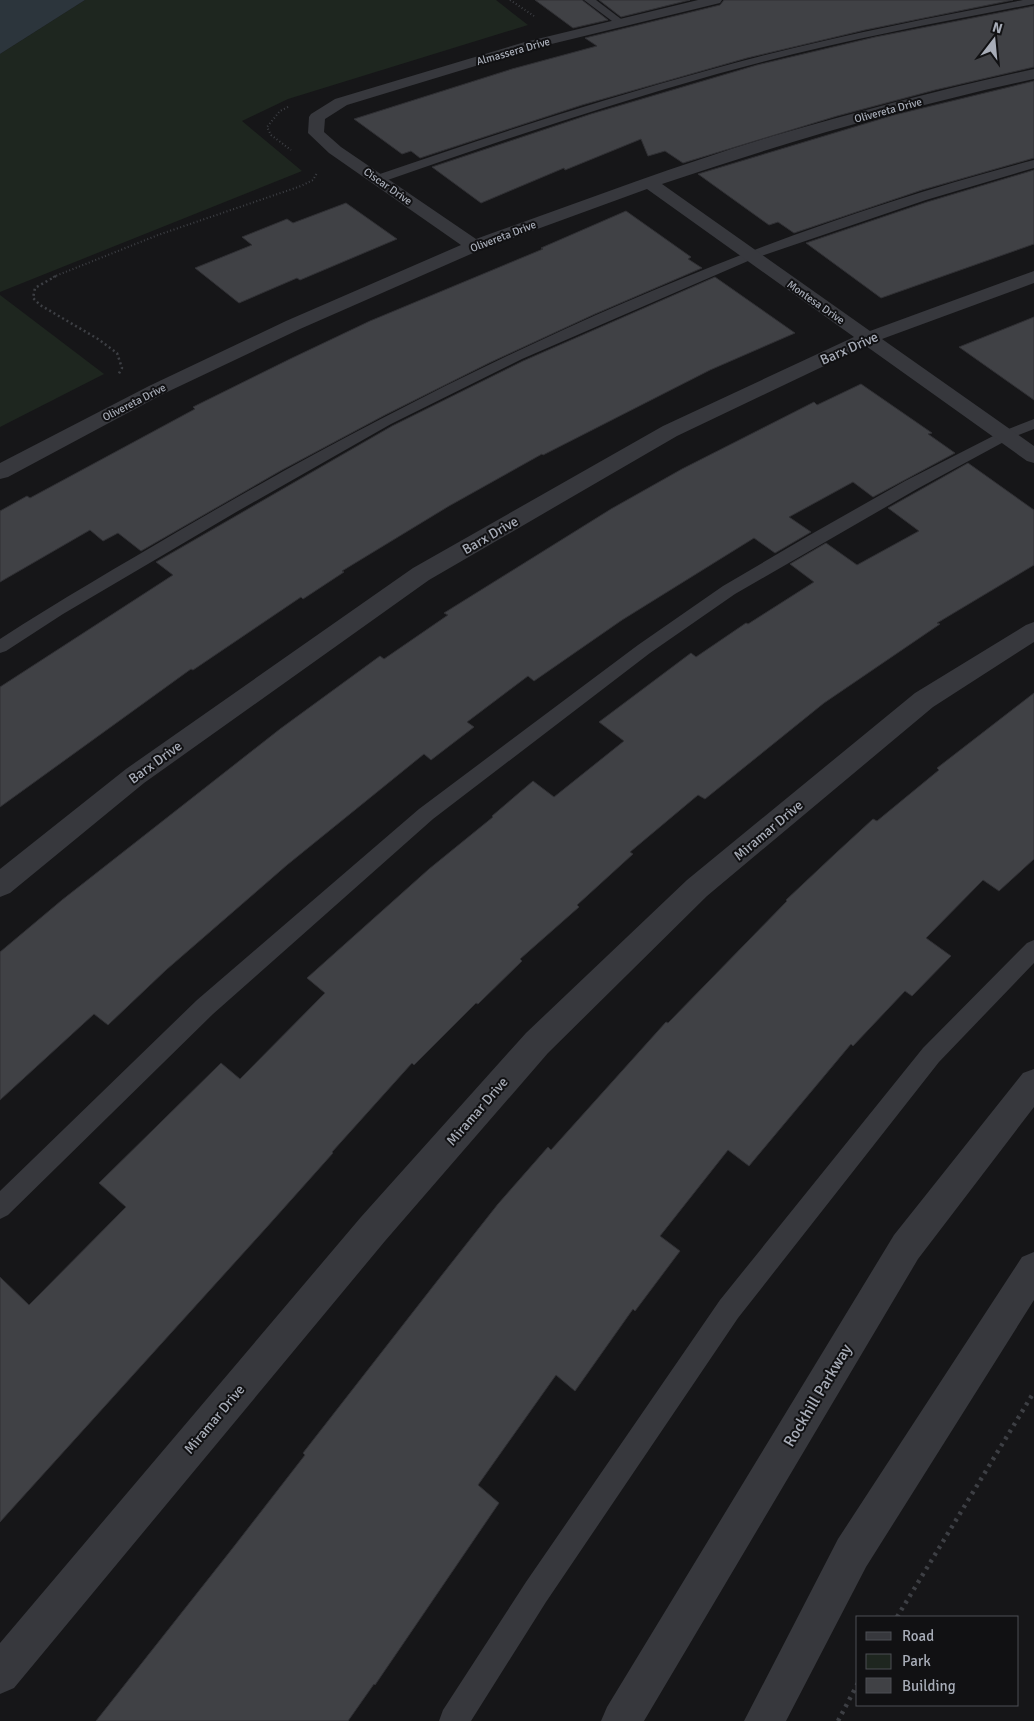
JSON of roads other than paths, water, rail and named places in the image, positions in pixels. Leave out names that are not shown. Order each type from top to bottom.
[{"type":"street","name":"Almassera Drive","points":[[318,117],[341,102],[530,45],[715,0]]},
{"type":"street","name":"Olivereta Drive","points":[[0,472],[207,365],[293,325],[474,246],[648,183],[778,140],[959,90],[1034,74]]},
{"type":"street","name":"Ciscar Drive","points":[[318,117],[316,134],[335,150],[474,246]]},
{"type":"street","name":"Montesa Drive","points":[[648,183],[1034,456]]},
{"type":"street","name":"Barx Drive","points":[[0,885],[135,776],[421,574],[670,432],[868,338],[1034,277]]},
{"type":"street","name":"Miramar Drive","points":[[0,1674],[373,1229],[537,1043],[705,881],[924,700],[1034,631]]},
{"type":"street","name":"Rockhill Parkway","points":[[621,1721],[906,1247],[1034,1083]]},
{"type":"street","points":[[764,1721],[852,1553],[1034,1269]]},
{"type":"lane","points":[[589,0],[620,22]]},
{"type":"lane","points":[[378,179],[547,122],[713,72],[859,36],[1034,1]]},
{"type":"lane","points":[[0,647],[57,610],[232,507],[386,421],[525,352],[750,255],[922,197],[1034,164]]},
{"type":"lane","points":[[0,1207],[205,1008],[426,814],[644,649],[729,590],[912,484],[1006,436],[1034,424]]},
{"type":"lane","points":[[454,1721],[536,1592],[729,1309],[930,1055],[1034,950]]}]
